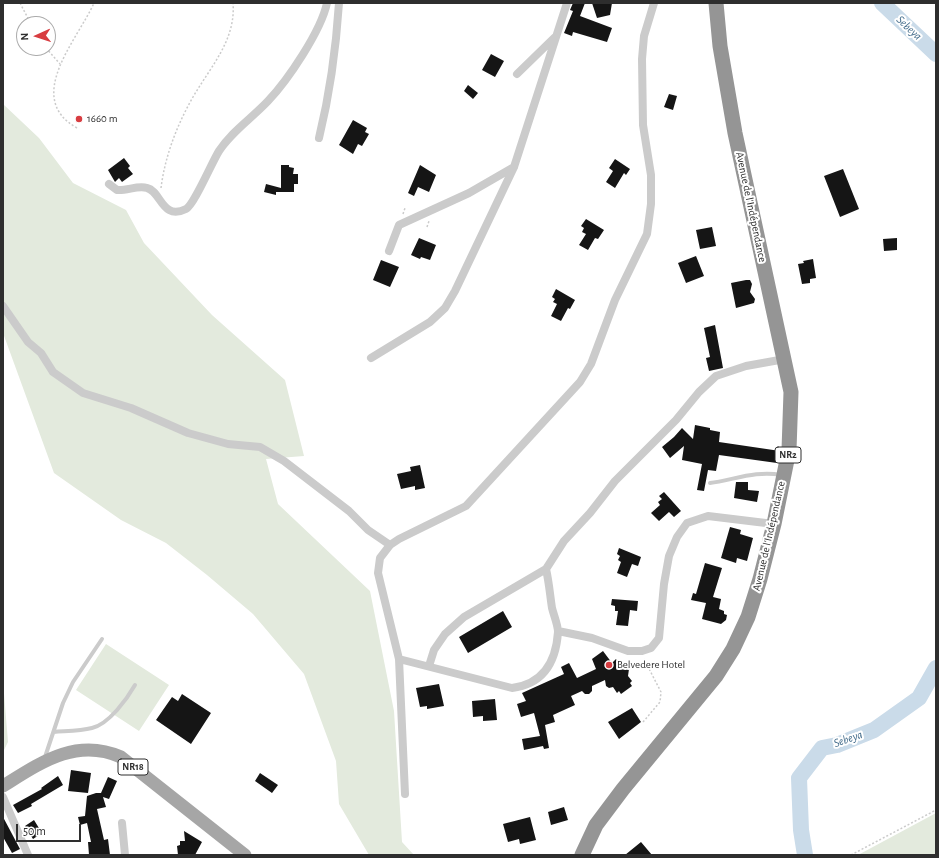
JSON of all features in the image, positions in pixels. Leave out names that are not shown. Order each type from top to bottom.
[{"type":"highway","name":"Avenue de l'Indépendance","points":[[582,855],[596,825],[623,789],[716,676],[733,649],[748,617],[774,524],[784,476],[788,450],[790,399],[785,359],[735,133],[720,46],[716,3]]},
{"type":"main road","name":"NR18","points":[[3,786],[44,761],[66,752],[98,750],[121,757],[245,855]]},
{"type":"street","points":[[109,184],[117,190],[147,188],[152,190],[167,209],[175,211],[186,209],[193,202],[219,150],[237,129],[268,101],[296,64],[316,30],[327,3]]},
{"type":"street","points":[[319,138],[326,110],[335,53],[339,3]]},
{"type":"street","points":[[371,358],[430,322],[445,308],[455,291],[514,167],[525,138],[554,38],[567,3]]},
{"type":"street","points":[[405,794],[399,659],[378,573],[380,558],[390,545],[399,539],[466,506],[580,382],[591,364],[615,300],[647,234],[651,204],[651,175],[643,125],[642,58],[644,36],[654,3]]},
{"type":"street","points":[[517,74],[554,38]]},
{"type":"street","points":[[389,251],[399,225],[469,193],[514,167]]},
{"type":"street","points":[[3,306],[28,342],[41,353],[53,372],[82,393],[131,408],[188,433],[228,444],[260,447],[290,466],[349,511],[368,530],[390,545]]},
{"type":"street","points":[[429,666],[434,650],[445,634],[464,617],[546,569],[564,542],[590,513],[615,481],[676,420],[699,392],[716,376],[746,366],[785,359]]},
{"type":"street","points":[[558,631],[592,638],[628,651],[642,652],[651,648],[659,638],[664,584],[669,556],[677,537],[687,523],[708,516],[774,524]]},
{"type":"street","points":[[399,659],[512,688],[522,686],[544,673],[552,660],[558,631],[546,569]]},
{"type":"street","points":[[3,797],[28,855]]},
{"type":"street","points":[[122,823],[125,855]]},
{"type":"lane","points":[[710,483],[730,480],[736,476],[774,474],[784,476]]},
{"type":"lane","points":[[44,761],[63,703],[73,682],[102,639]]},
{"type":"lane","points":[[54,732],[92,728],[100,725],[127,700],[135,685]]},
{"type":"path","points":[[20,3],[27,16]]},
{"type":"path","points":[[77,128],[68,123],[58,110],[54,97],[54,84],[60,64],[94,3]]},
{"type":"path","points":[[160,202],[163,177],[173,138],[193,97],[214,65],[230,34],[234,16],[233,3]]},
{"type":"path","points":[[53,56],[60,64]]},
{"type":"path","points":[[642,652],[644,663],[661,692],[660,702],[643,722]]},
{"type":"path","points":[[851,855],[936,810]]},
{"type":"shaded area","points":[[3,104],[39,138],[73,183],[126,210],[144,243],[212,315],[285,380],[304,456],[266,459],[278,504],[370,591],[394,711],[402,842],[414,855],[369,855],[339,804],[336,761],[304,674],[253,614],[166,543],[121,520],[54,473],[3,333]]},
{"type":"shaded area","points":[[106,644],[169,685],[139,731],[76,690]]},
{"type":"shaded area","points":[[3,681],[8,742],[3,752]]},
{"type":"shaded area","points":[[936,813],[936,855],[858,855]]},
{"type":"building","points":[[573,3],[585,3],[580,16],[612,28],[607,42],[573,32],[572,36],[564,33],[573,11],[570,10]]},
{"type":"building","points":[[592,3],[612,3],[610,15],[597,18]]},
{"type":"building","points":[[491,54],[504,61],[495,77],[482,70]]},
{"type":"building","points":[[468,85],[478,93],[473,99],[464,91]]},
{"type":"building","points":[[669,94],[677,96],[673,110],[664,107]]},
{"type":"building","points":[[353,120],[367,128],[365,132],[369,134],[362,146],[358,144],[353,154],[339,145]]},
{"type":"building","points":[[124,158],[130,166],[128,168],[133,174],[122,182],[119,178],[115,182],[108,170]]},
{"type":"building","points":[[615,159],[630,169],[626,175],[624,173],[615,188],[606,182],[613,171],[609,168]]},
{"type":"building","points":[[281,165],[289,165],[289,167],[294,168],[293,174],[298,174],[298,184],[294,184],[294,192],[276,192],[276,195],[264,192],[266,184],[281,188]]},
{"type":"building","points":[[420,165],[436,175],[429,192],[418,187],[414,196],[408,193]]},
{"type":"building","points":[[843,169],[859,209],[840,217],[824,176]]},
{"type":"building","points":[[586,219],[604,230],[598,239],[595,238],[588,250],[579,245],[586,234],[582,232],[584,228],[581,226]]},
{"type":"building","points":[[712,227],[716,246],[700,249],[696,230]]},
{"type":"building","points":[[419,238],[436,245],[430,260],[421,257],[420,259],[411,255]]},
{"type":"building","points":[[897,238],[897,250],[884,251],[883,239]]},
{"type":"building","points":[[696,256],[704,276],[686,283],[678,263]]},
{"type":"building","points":[[813,259],[816,278],[810,279],[810,283],[802,284],[798,264],[804,263],[803,261]]},
{"type":"building","points":[[381,260],[399,267],[390,287],[373,280]]},
{"type":"building","points":[[750,280],[752,284],[750,292],[755,299],[754,303],[736,308],[731,283]]},
{"type":"building","points":[[556,289],[575,300],[570,309],[568,308],[561,321],[551,316],[557,304],[553,302],[555,299],[552,297]]},
{"type":"building","points":[[715,325],[723,368],[709,371],[706,358],[710,357],[704,328]]},
{"type":"building","points":[[695,425],[720,432],[719,442],[780,451],[777,463],[719,455],[716,471],[708,470],[704,491],[697,490],[702,464],[682,460],[684,446],[670,458],[662,447],[682,428],[693,439]]},
{"type":"building","points":[[420,465],[425,488],[415,490],[415,486],[401,489],[397,474],[411,471],[410,467]]},
{"type":"building","points":[[736,482],[748,482],[748,490],[759,491],[757,502],[734,498]]},
{"type":"building","points":[[664,492],[681,511],[674,517],[669,512],[659,521],[651,513],[660,505],[658,502],[662,499],[659,496]]},
{"type":"building","points":[[730,527],[741,530],[740,534],[753,538],[747,561],[737,558],[736,563],[721,558]]},
{"type":"building","points":[[619,548],[641,557],[638,566],[632,564],[627,577],[617,573],[621,562],[618,560],[620,556],[617,554]]},
{"type":"building","points":[[705,563],[722,568],[713,597],[721,599],[719,609],[724,611],[724,614],[727,615],[726,620],[721,624],[702,619],[706,603],[691,600],[693,593],[696,594]]},
{"type":"building","points":[[612,599],[638,601],[637,611],[630,610],[628,626],[616,625],[618,611],[615,611],[615,606],[611,605]]},
{"type":"building","points":[[503,611],[512,627],[468,653],[459,637]]},
{"type":"building","points":[[603,651],[612,663],[616,659],[623,668],[626,667],[629,669],[628,676],[632,681],[630,683],[632,686],[621,694],[619,691],[617,693],[613,687],[609,688],[606,686],[605,680],[592,686],[592,691],[589,694],[585,694],[582,691],[571,696],[575,705],[553,715],[555,722],[545,725],[549,748],[544,749],[543,746],[524,750],[522,739],[540,736],[534,713],[521,717],[517,704],[526,701],[522,693],[564,674],[561,667],[569,663],[577,678],[596,669],[592,659]]},
{"type":"building","points":[[439,684],[444,706],[427,709],[427,706],[420,707],[416,688]]},
{"type":"building","points":[[182,694],[211,713],[191,744],[156,720],[172,697],[178,701]]},
{"type":"building","points":[[495,699],[497,720],[483,721],[483,716],[473,717],[472,701]]},
{"type":"building","points":[[632,708],[641,722],[619,739],[608,722]]},
{"type":"building","points":[[71,770],[91,773],[88,793],[68,791]]},
{"type":"building","points":[[260,773],[278,785],[272,793],[255,781]]},
{"type":"building","points":[[58,776],[63,785],[31,804],[32,806],[18,813],[13,805],[42,789],[41,788]]},
{"type":"building","points":[[108,777],[117,781],[109,799],[103,797],[106,807],[97,809],[104,840],[108,839],[110,855],[89,855],[88,842],[91,842],[87,823],[80,825],[78,817],[85,816],[87,796],[101,793]]},
{"type":"building","points":[[564,807],[568,820],[551,825],[548,812]]},
{"type":"building","points":[[3,817],[20,849],[12,853],[3,837]]},
{"type":"building","points":[[530,817],[536,840],[520,844],[519,839],[508,842],[503,824]]},
{"type":"building","points":[[34,820],[42,833],[33,839],[25,826]]},
{"type":"building","points":[[184,831],[202,842],[195,855],[178,855],[177,846],[180,845],[180,841],[185,841]]},
{"type":"building","points":[[641,842],[652,855],[625,855]]},
{"type":"waterway","name":"Sebeya","points":[[882,3],[936,54]]},
{"type":"waterway","name":"Sebeya","points":[[805,855],[801,830],[799,778],[822,748],[837,745],[874,730],[919,698],[936,668]]},
{"type":"place","name":"1660 m","points":[[79,119]]},
{"type":"place","name":"Belvedere Hotel","points":[[609,665]]}]
